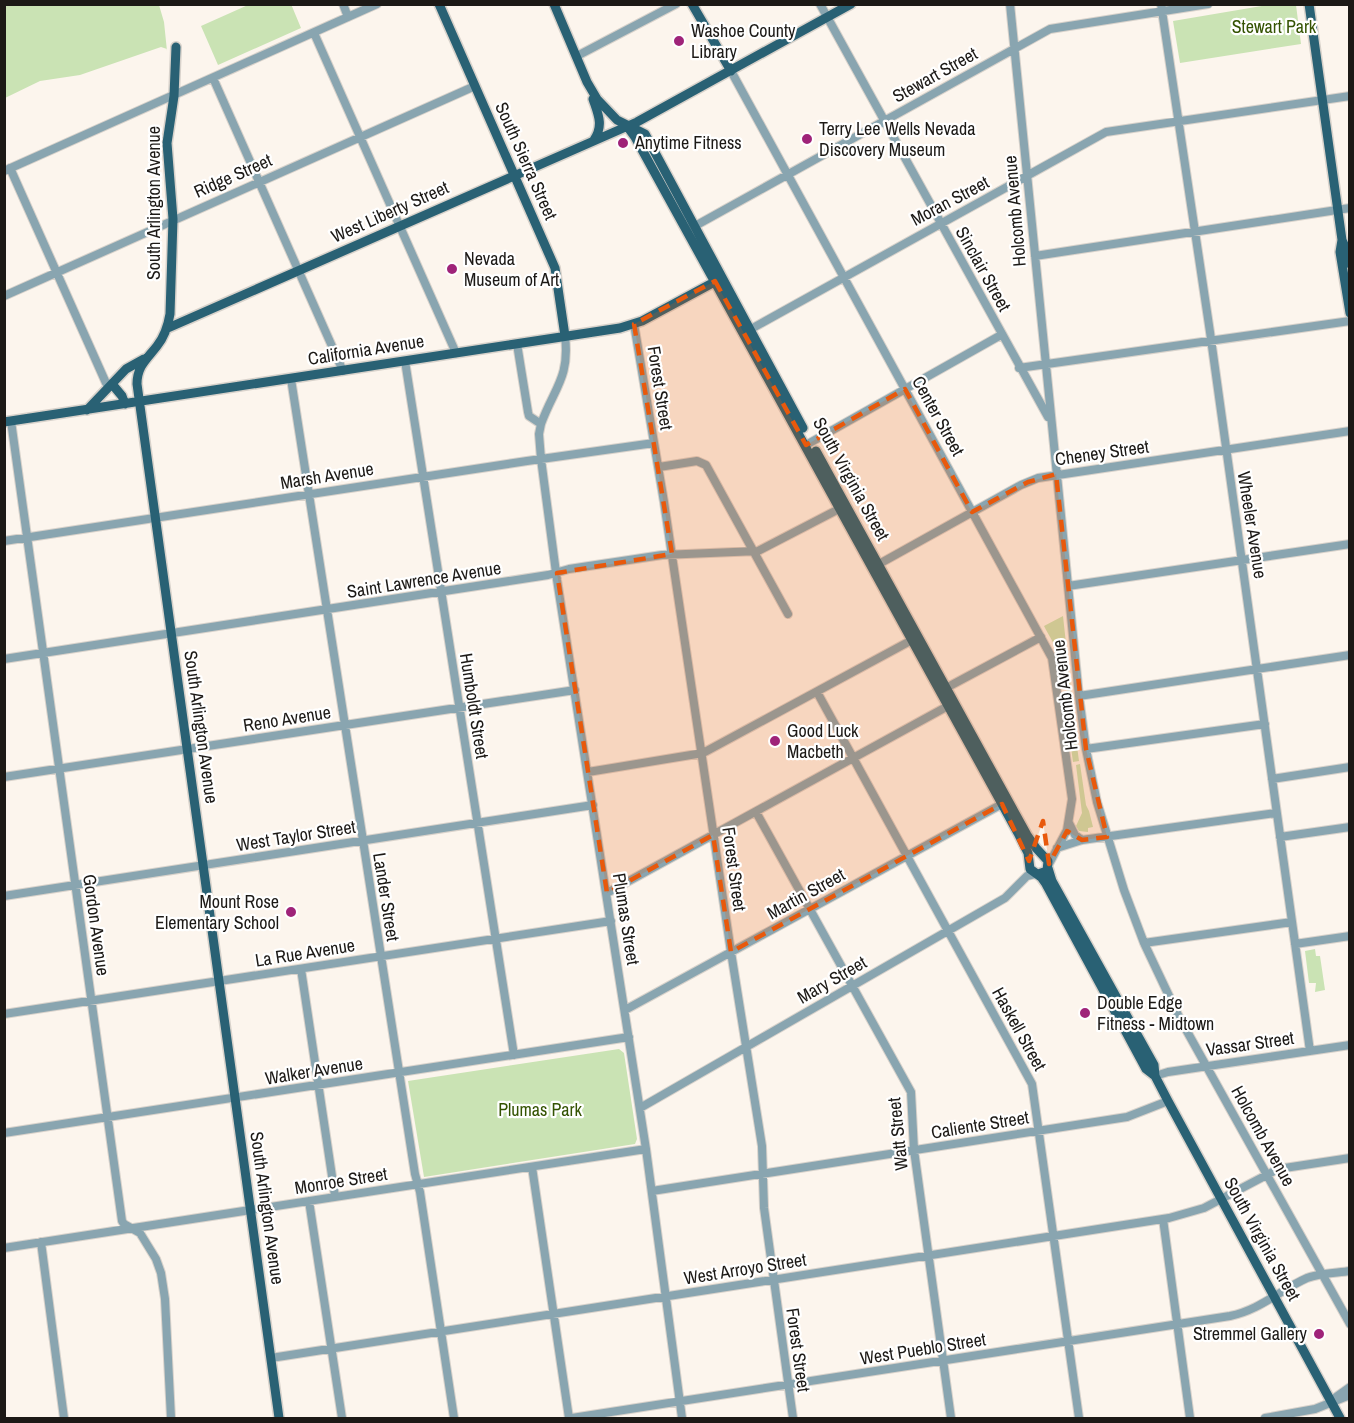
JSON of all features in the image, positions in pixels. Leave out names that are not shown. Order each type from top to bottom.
[{"type":"main road","name":"South Sierra Street","points":[[439,4],[555,268],[565,336]]},
{"type":"main road","name":"South Virginia Street","points":[[554,4],[590,88],[607,111],[627,126],[635,137],[718,280],[874,563],[879,564],[1028,835],[1043,855]]},
{"type":"main road","name":"Center Street","points":[[692,4],[730,71]]},
{"type":"main road","name":"West Liberty Street","points":[[168,328],[627,126],[852,4]]},
{"type":"main road","points":[[1309,4],[1342,240],[1340,252],[1350,313]]},
{"type":"main road","name":"South Arlington Avenue","points":[[176,47],[174,96],[167,143],[173,219],[170,314],[168,328],[139,369],[137,376],[279,1419]]},
{"type":"main road","points":[[590,88],[601,123],[600,131],[594,141]]},
{"type":"main road","name":"South Virginia Street","points":[[627,126],[645,134],[695,226],[718,280],[751,329],[839,509],[859,536],[912,640],[1028,853],[1029,861]]},
{"type":"main road","points":[[668,195],[677,203],[689,224],[695,226]]},
{"type":"main road","points":[[1342,240],[1350,264]]},
{"type":"main road","name":"California Avenue","points":[[8,422],[634,324],[718,280]]},
{"type":"main road","points":[[87,410],[132,365],[147,358]]},
{"type":"main road","points":[[112,384],[122,396],[125,404]]},
{"type":"main road","points":[[912,640],[922,644]]},
{"type":"main road","points":[[1035,855],[1043,855],[1047,858],[1048,866],[1044,873],[1036,874],[1030,869],[1029,861],[1035,855]]},
{"type":"main road","name":"South Virginia Street","points":[[1048,866],[1052,881],[1154,1065],[1155,1076],[1168,1101],[1340,1419]]},
{"type":"main road","name":"South Virginia Street","points":[[1036,874],[1050,891],[1146,1069],[1155,1076]]},
{"type":"street","points":[[343,4],[348,17]]},
{"type":"street","points":[[112,384],[106,383],[57,272],[7,169],[377,4]]},
{"type":"street","points":[[577,56],[676,4]]},
{"type":"street","name":"Sinclair Street","points":[[820,4],[1019,368],[1051,421]]},
{"type":"street","name":"Holcomb Avenue","points":[[1010,4],[1079,696],[1086,749],[1097,802],[1124,890],[1144,943],[1168,995],[1350,1324]]},
{"type":"street","name":"Stewart Street","points":[[695,226],[1050,29],[1162,8],[1208,4]]},
{"type":"street","name":"Wheeler Avenue","points":[[1162,8],[1258,669],[1310,1051]]},
{"type":"street","points":[[314,33],[456,353]]},
{"type":"street","name":"Center Street","points":[[730,71],[1052,658],[1071,792],[1069,823],[1048,866]]},
{"type":"street","points":[[213,78],[343,371]]},
{"type":"street","name":"Ridge Street","points":[[4,296],[475,86]]},
{"type":"street","name":"Moran Street","points":[[751,329],[1106,132],[1350,96]]},
{"type":"street","points":[[1035,256],[1350,208]]},
{"type":"street","points":[[1019,368],[1350,321]]},
{"type":"street","name":"Forest Street","points":[[634,324],[659,467],[703,753],[713,835],[762,1146],[764,1208],[793,1419]]},
{"type":"street","points":[[808,444],[1001,335]]},
{"type":"street","name":"Plumas Street","points":[[565,336],[567,360],[565,372],[541,424],[539,434],[541,459],[556,573],[640,1108],[682,1419]]},
{"type":"street","points":[[517,344],[529,416],[541,424]]},
{"type":"street","name":"Humboldt Street","points":[[405,361],[514,1055]]},
{"type":"street","name":"Lander Street","points":[[291,379],[454,1419]]},
{"type":"street","name":"Gordon Avenue","points":[[8,422],[27,537],[122,1221],[142,1236],[156,1259],[161,1274],[165,1299],[171,1419]]},
{"type":"street","name":"Cheney Street","points":[[879,564],[1028,482],[1056,474],[1350,431]]},
{"type":"street","name":"Marsh Avenue","points":[[4,540],[654,443]]},
{"type":"street","points":[[659,467],[697,461],[705,464],[788,614]]},
{"type":"street","name":"Saint Lawrence Avenue","points":[[4,659],[441,592],[556,573],[572,568],[672,555],[754,552],[762,550],[839,509]]},
{"type":"street","points":[[1068,586],[1350,544]]},
{"type":"street","points":[[946,688],[1041,637]]},
{"type":"street","points":[[588,772],[703,753],[912,640]]},
{"type":"street","points":[[1079,696],[1350,655]]},
{"type":"street","name":"Reno Avenue","points":[[4,777],[575,690]]},
{"type":"street","name":"Haskell Street","points":[[817,692],[1032,1083],[1079,1419]]},
{"type":"street","points":[[607,893],[948,706]]},
{"type":"street","points":[[1086,749],[1265,724]]},
{"type":"street","points":[[1272,779],[1350,767]]},
{"type":"street","name":"Martin Street","points":[[625,1010],[1002,804]]},
{"type":"street","name":"West Taylor Street","points":[[4,896],[593,805]]},
{"type":"street","name":"Watt Street","points":[[756,812],[911,1092],[914,1150],[951,1419]]},
{"type":"street","points":[[1057,848],[1082,840],[1276,813]]},
{"type":"street","points":[[1069,823],[1074,836],[1082,840]]},
{"type":"street","points":[[1280,837],[1350,827]]},
{"type":"street","name":"Mary Street","points":[[640,1108],[1005,898],[1028,876],[1036,874]]},
{"type":"street","name":"La Rue Avenue","points":[[4,1014],[611,921]]},
{"type":"street","points":[[1144,943],[1292,922]]},
{"type":"street","points":[[1295,944],[1350,936]]},
{"type":"street","points":[[301,969],[335,1197]]},
{"type":"street","name":"Walker Avenue","points":[[4,1133],[629,1037]]},
{"type":"street","name":"Vassar Street","points":[[1155,1076],[1168,1071],[1350,1045]]},
{"type":"street","name":"Caliente Street","points":[[652,1191],[1131,1116],[1168,1101]]},
{"type":"street","name":"Monroe Street","points":[[4,1248],[646,1149]]},
{"type":"street","name":"West Arroyo Street","points":[[271,1358],[1163,1219],[1192,1212],[1278,1168],[1350,1158]]},
{"type":"street","points":[[532,1167],[571,1419]]},
{"type":"street","points":[[309,1201],[342,1419]]},
{"type":"street","points":[[1163,1219],[1190,1419]]},
{"type":"street","points":[[41,1242],[64,1419]]},
{"type":"street","name":"West Pueblo Street","points":[[571,1419],[1178,1324],[1248,1311],[1308,1278],[1350,1271]]},
{"type":"street","points":[[1331,1401],[1350,1387]]},
{"type":"street","points":[[1265,1419],[1315,1409],[1350,1395]]},
{"type":"highlighted area","points":[[715,281],[806,445],[905,389],[972,512],[1028,482],[1056,474],[1086,749],[1107,837],[1082,840],[1067,831],[1049,864],[1043,821],[1029,861],[1002,804],[731,952],[713,835],[607,893],[557,573],[672,554],[634,324]]},
{"type":"green space","points":[[5,4],[159,5],[164,22],[167,49],[161,47],[80,75],[40,81],[5,98]]},
{"type":"green space","points":[[291,4],[301,28],[218,65],[201,26],[248,5]]},
{"type":"green space","name":"Stewart Park","points":[[1274,4],[1296,5],[1301,44],[1180,63],[1173,21]]},
{"type":"green space","points":[[1063,616],[1072,699],[1065,684],[1060,657],[1044,626]]},
{"type":"green space","points":[[1063,691],[1071,701],[1079,761],[1073,762]]},
{"type":"green space","points":[[1080,764],[1086,805],[1093,827],[1088,828],[1088,832],[1079,831],[1076,826],[1082,813],[1076,765]]},
{"type":"green space","points":[[1315,949],[1316,956],[1320,956],[1325,990],[1315,992],[1316,983],[1309,983],[1305,951]]},
{"type":"green space","name":"Plumas Park","points":[[619,1049],[624,1053],[637,1139],[635,1144],[424,1177],[408,1081]]},
{"type":"place","name":"Washoe County Library","points":[[679,41]]},
{"type":"place","name":"Terry Lee Wells Nevada Discovery Museum","points":[[807,139]]},
{"type":"place","name":"Anytime Fitness","points":[[623,143]]},
{"type":"place","name":"Nevada Museum of Art","points":[[452,269]]},
{"type":"place","name":"Good Luck Macbeth","points":[[775,741]]},
{"type":"place","name":"Mount Rose Elementary School","points":[[291,912]]},
{"type":"place","name":"Double Edge Fitness - Midtown","points":[[1085,1013]]},
{"type":"place","name":"Stremmel Gallery","points":[[1319,1334]]}]
